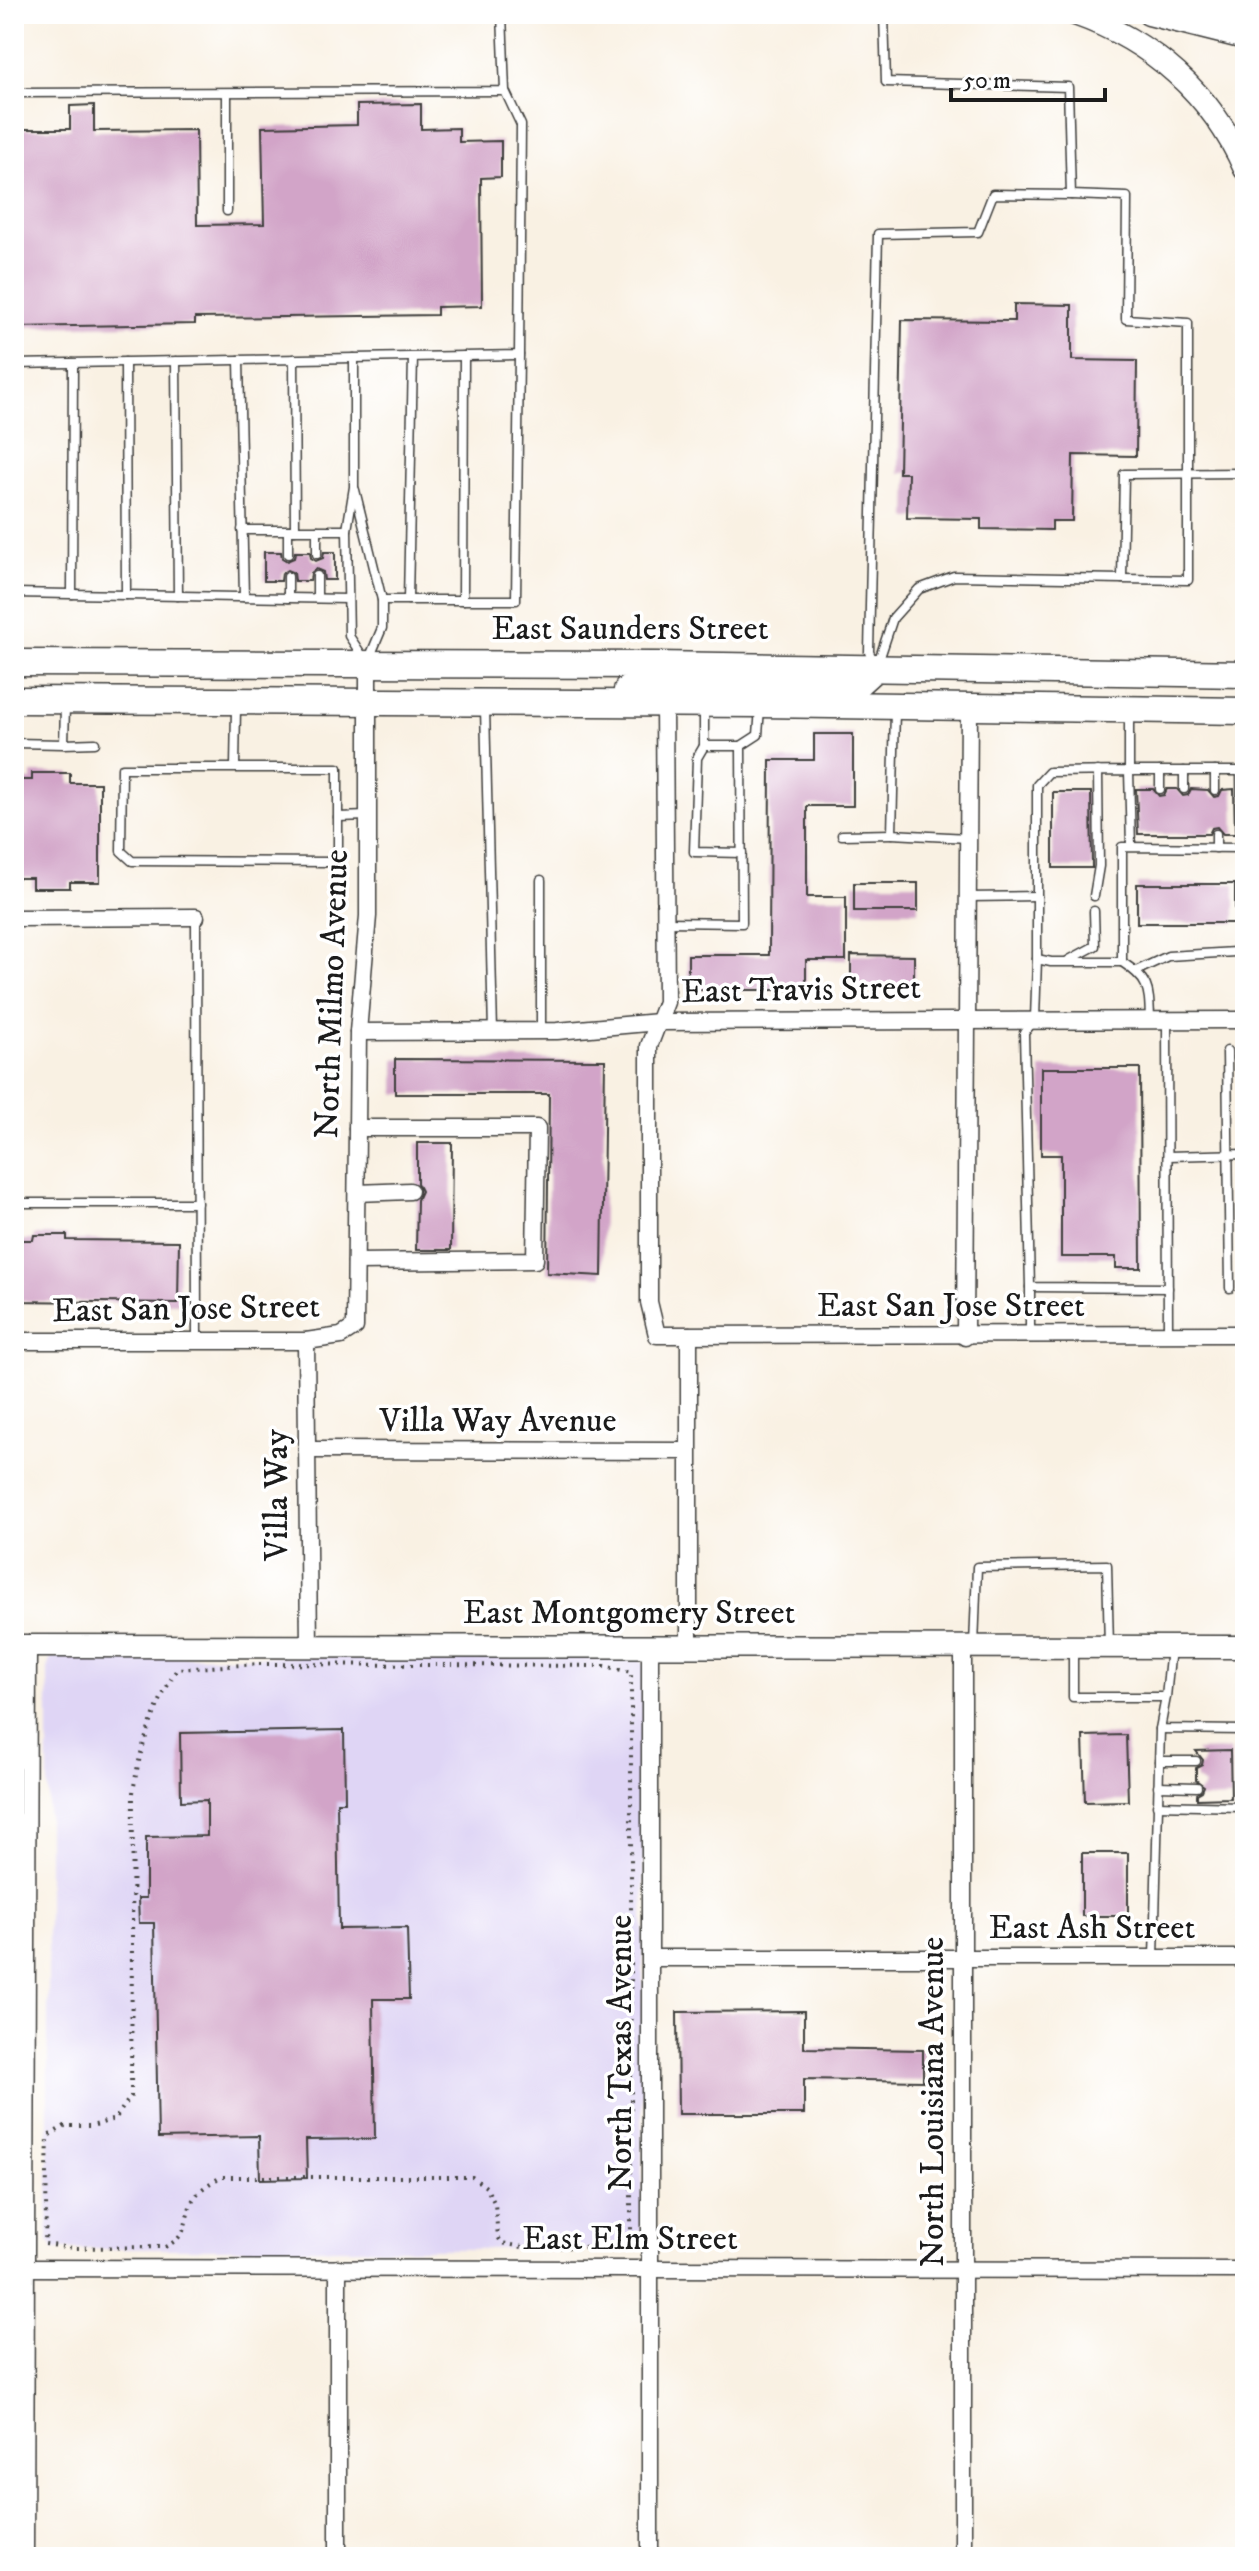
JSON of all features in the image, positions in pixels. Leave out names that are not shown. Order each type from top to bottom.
[{"type":"main road","name":"East Saunders Street","points":[[15,668],[43,663],[368,664],[876,667],[1245,674]]},
{"type":"main road","points":[[599,703],[629,689],[673,684],[854,687],[876,667]]},
{"type":"main road","points":[[14,700],[895,705],[1245,711]]},
{"type":"street","points":[[1075,14],[1134,40],[1167,63],[1192,87],[1243,157]]},
{"type":"street","points":[[1149,14],[1245,38]]},
{"type":"street","name":"North Milmo Avenue","points":[[355,1327],[358,1032],[368,916],[368,664]]},
{"type":"street","points":[[658,1022],[666,1002],[664,703]]},
{"type":"street","points":[[965,1337],[969,707]]},
{"type":"street","points":[[14,918],[196,917]]},
{"type":"street","name":"East Travis Street","points":[[358,1032],[541,1031],[658,1022],[1245,1020]]},
{"type":"street","name":"East San Jose Street","points":[[658,1022],[649,1046],[649,1302],[657,1335],[965,1337],[1245,1334]]},
{"type":"street","points":[[356,1262],[535,1260],[537,1128],[357,1128]]},
{"type":"street","points":[[357,1193],[410,1191]]},
{"type":"street","name":"East San Jose Street","points":[[14,1341],[306,1341],[341,1336],[355,1327]]},
{"type":"street","points":[[689,1335],[689,1646]]},
{"type":"street","name":"Villa Way","points":[[306,1341],[309,1648]]},
{"type":"street","name":"Villa Way Avenue","points":[[307,1450],[688,1451]]},
{"type":"street","points":[[21,1646],[20,2268],[25,2557]]},
{"type":"street","name":"East Montgomery Street","points":[[21,1646],[1245,1647]]},
{"type":"street","name":"North Texas Avenue","points":[[650,1646],[650,2557]]},
{"type":"street","name":"North Louisiana Avenue","points":[[963,2557],[968,1646]]},
{"type":"street","name":"East Ash Street","points":[[651,1958],[1245,1958]]},
{"type":"street","name":"East Elm Street","points":[[20,2268],[1245,2270]]},
{"type":"street","points":[[338,2268],[338,2557]]},
{"type":"lane","points":[[382,600],[516,600],[521,125],[505,91],[502,14]]},
{"type":"lane","points":[[884,14],[886,82],[1068,87],[1071,195]]},
{"type":"lane","points":[[14,93],[505,91]]},
{"type":"lane","points":[[227,94],[227,211]]},
{"type":"lane","points":[[993,194],[1127,197],[1126,319],[1188,323],[1188,580],[954,576],[919,589],[893,618],[883,655],[876,667],[869,652],[878,234],[978,232],[993,194]]},
{"type":"lane","points":[[14,578],[14,364],[519,355]]},
{"type":"lane","points":[[463,600],[464,356]]},
{"type":"lane","points":[[408,600],[413,357]]},
{"type":"lane","points":[[354,358],[354,487],[347,530],[349,636],[368,664]]},
{"type":"lane","points":[[288,554],[294,359]]},
{"type":"lane","points":[[239,360],[244,597]]},
{"type":"lane","points":[[176,361],[178,596]]},
{"type":"lane","points":[[125,362],[126,595]]},
{"type":"lane","points":[[72,594],[73,363]]},
{"type":"lane","points":[[1122,579],[1124,474],[1245,473]]},
{"type":"lane","points":[[354,487],[382,600],[382,628],[368,664]]},
{"type":"lane","points":[[242,530],[347,530]]},
{"type":"lane","points":[[317,530],[317,554]]},
{"type":"lane","points":[[317,576],[317,598]]},
{"type":"lane","points":[[288,577],[288,598]]},
{"type":"lane","points":[[15,668],[14,594],[348,599]]},
{"type":"lane","points":[[64,744],[66,701]]},
{"type":"lane","points":[[235,768],[236,702]]},
{"type":"lane","points":[[485,703],[493,1032]]},
{"type":"lane","points":[[705,704],[704,746],[697,758],[694,852],[742,853]]},
{"type":"lane","points":[[704,746],[741,746],[758,735],[760,704]]},
{"type":"lane","points":[[892,834],[895,705]]},
{"type":"lane","points":[[1129,709],[1131,847]]},
{"type":"lane","points":[[14,743],[95,743]]},
{"type":"lane","points":[[665,922],[742,923],[741,746]]},
{"type":"lane","points":[[122,768],[235,768],[338,768],[338,851],[331,862],[132,861],[121,851],[122,768]]},
{"type":"lane","points":[[1094,896],[1099,866],[1098,771]]},
{"type":"lane","points":[[1160,771],[1160,789]]},
{"type":"lane","points":[[1184,771],[1184,789]]},
{"type":"lane","points":[[1215,771],[1215,790]]},
{"type":"lane","points":[[1030,1336],[1024,1033],[1035,1019],[1037,785],[1049,772],[1241,771],[1244,848],[1122,847],[1122,962]]},
{"type":"lane","points":[[338,817],[368,816]]},
{"type":"lane","points":[[1161,834],[1161,847]]},
{"type":"lane","points":[[1184,834],[1185,848]]},
{"type":"lane","points":[[1216,834],[1216,848]]},
{"type":"lane","points":[[842,835],[968,838]]},
{"type":"lane","points":[[541,880],[541,1031]]},
{"type":"lane","points":[[968,897],[1037,896]]},
{"type":"lane","points":[[1065,962],[1095,946],[1094,911]]},
{"type":"lane","points":[[196,917],[197,1341]]},
{"type":"lane","points":[[1136,971],[1168,956],[1235,952]]},
{"type":"lane","points":[[1037,959],[1122,962],[1136,971],[1148,986],[1159,1020],[1168,1156],[1168,1335]]},
{"type":"lane","points":[[1227,1051],[1230,1288]]},
{"type":"lane","points":[[1168,1156],[1245,1154]]},
{"type":"lane","points":[[14,1203],[197,1203]]},
{"type":"lane","points":[[1030,1287],[1168,1288]]},
{"type":"lane","points":[[968,1646],[977,1567],[1107,1565],[1109,1647]]},
{"type":"lane","points":[[1073,1647],[1073,1697],[1166,1697]]},
{"type":"lane","points":[[1154,1958],[1160,1729],[1171,1647]]},
{"type":"lane","points":[[1160,1729],[1243,1730],[1241,1807],[1245,1848]]},
{"type":"lane","points":[[1159,1761],[1196,1761]]},
{"type":"lane","points":[[1230,1762],[1241,1762]]},
{"type":"lane","points":[[1158,1786],[1197,1787]]},
{"type":"lane","points":[[1231,1788],[1241,1788]]},
{"type":"lane","points":[[1157,1805],[1241,1807]]},
{"type":"path","points":[[259,1664],[604,1666],[631,1672],[631,2246],[527,2248],[502,2243],[498,2237],[495,2204],[486,2187],[472,2177],[434,2176],[221,2177],[206,2185],[192,2202],[186,2229],[177,2241],[165,2247],[72,2248],[45,2244],[48,2136],[65,2126],[92,2126],[115,2119],[131,2096],[133,1793],[138,1759],[163,1692],[177,1669],[259,1664]]},
{"type":"shaded area","points":[[637,1656],[645,1666],[641,2234],[637,2244],[632,2249],[54,2249],[48,2241],[50,1660],[54,1657]]},
{"type":"building","points":[[421,104],[421,129],[459,128],[459,142],[501,141],[501,177],[481,178],[482,306],[437,307],[437,315],[195,318],[195,324],[14,327],[14,129],[70,129],[70,106],[94,105],[94,131],[196,130],[197,225],[264,224],[262,127],[357,125],[357,105]]},
{"type":"building","points":[[1014,304],[1072,305],[1072,360],[1137,361],[1136,456],[1073,455],[1072,521],[1052,521],[1052,530],[981,529],[981,519],[907,518],[908,473],[899,473],[902,320],[1014,321]]},
{"type":"building","points":[[264,552],[281,552],[282,558],[287,561],[294,558],[295,552],[310,552],[311,558],[316,561],[323,558],[324,552],[335,552],[335,580],[324,580],[323,572],[316,569],[311,573],[310,581],[295,581],[294,573],[287,570],[282,573],[281,581],[264,581]]},
{"type":"building","points":[[814,734],[853,734],[853,806],[807,806],[807,897],[846,897],[846,960],[806,960],[806,990],[688,990],[688,955],[769,955],[770,760],[814,760]]},
{"type":"building","points":[[32,773],[70,773],[70,783],[100,783],[100,882],[70,882],[70,888],[32,888],[32,878],[14,878],[14,780],[32,780]]},
{"type":"building","points":[[1136,789],[1153,789],[1159,796],[1164,795],[1167,789],[1177,789],[1183,796],[1188,795],[1191,789],[1208,790],[1214,797],[1219,796],[1222,790],[1234,789],[1235,834],[1223,834],[1217,827],[1212,828],[1209,834],[1138,834]]},
{"type":"building","points":[[1053,792],[1091,792],[1092,868],[1053,868]]},
{"type":"building","points":[[854,883],[918,883],[918,911],[854,911]]},
{"type":"building","points":[[1137,884],[1235,884],[1235,923],[1137,923]]},
{"type":"building","points":[[851,955],[914,956],[914,987],[851,987]]},
{"type":"building","points":[[395,1059],[605,1060],[602,1276],[547,1273],[549,1094],[395,1094]]},
{"type":"building","points":[[1041,1068],[1140,1068],[1141,1268],[1116,1268],[1116,1257],[1061,1257],[1061,1155],[1041,1155]]},
{"type":"building","points":[[417,1143],[452,1143],[451,1250],[416,1250],[417,1200],[421,1191],[417,1183]]},
{"type":"building","points":[[34,1235],[67,1235],[67,1240],[179,1241],[178,1303],[14,1301],[14,1240],[33,1240]]},
{"type":"building","points":[[344,1730],[345,1802],[337,1802],[339,1929],[407,1928],[409,1999],[373,1999],[375,2139],[306,2140],[307,2178],[260,2179],[259,2136],[158,2138],[154,1923],[139,1923],[138,1898],[146,1898],[146,1837],[207,1836],[207,1800],[181,1801],[180,1733]]},
{"type":"building","points":[[1126,1735],[1128,1801],[1085,1802],[1083,1736]]},
{"type":"building","points":[[1230,1750],[1231,1798],[1197,1799],[1204,1786],[1196,1780],[1196,1768],[1202,1765],[1203,1760],[1196,1751]]},
{"type":"building","points":[[1082,1853],[1128,1853],[1128,1916],[1082,1916]]},
{"type":"building","points":[[804,2011],[804,2048],[923,2050],[923,2081],[804,2079],[804,2114],[678,2114],[677,2012]]}]
